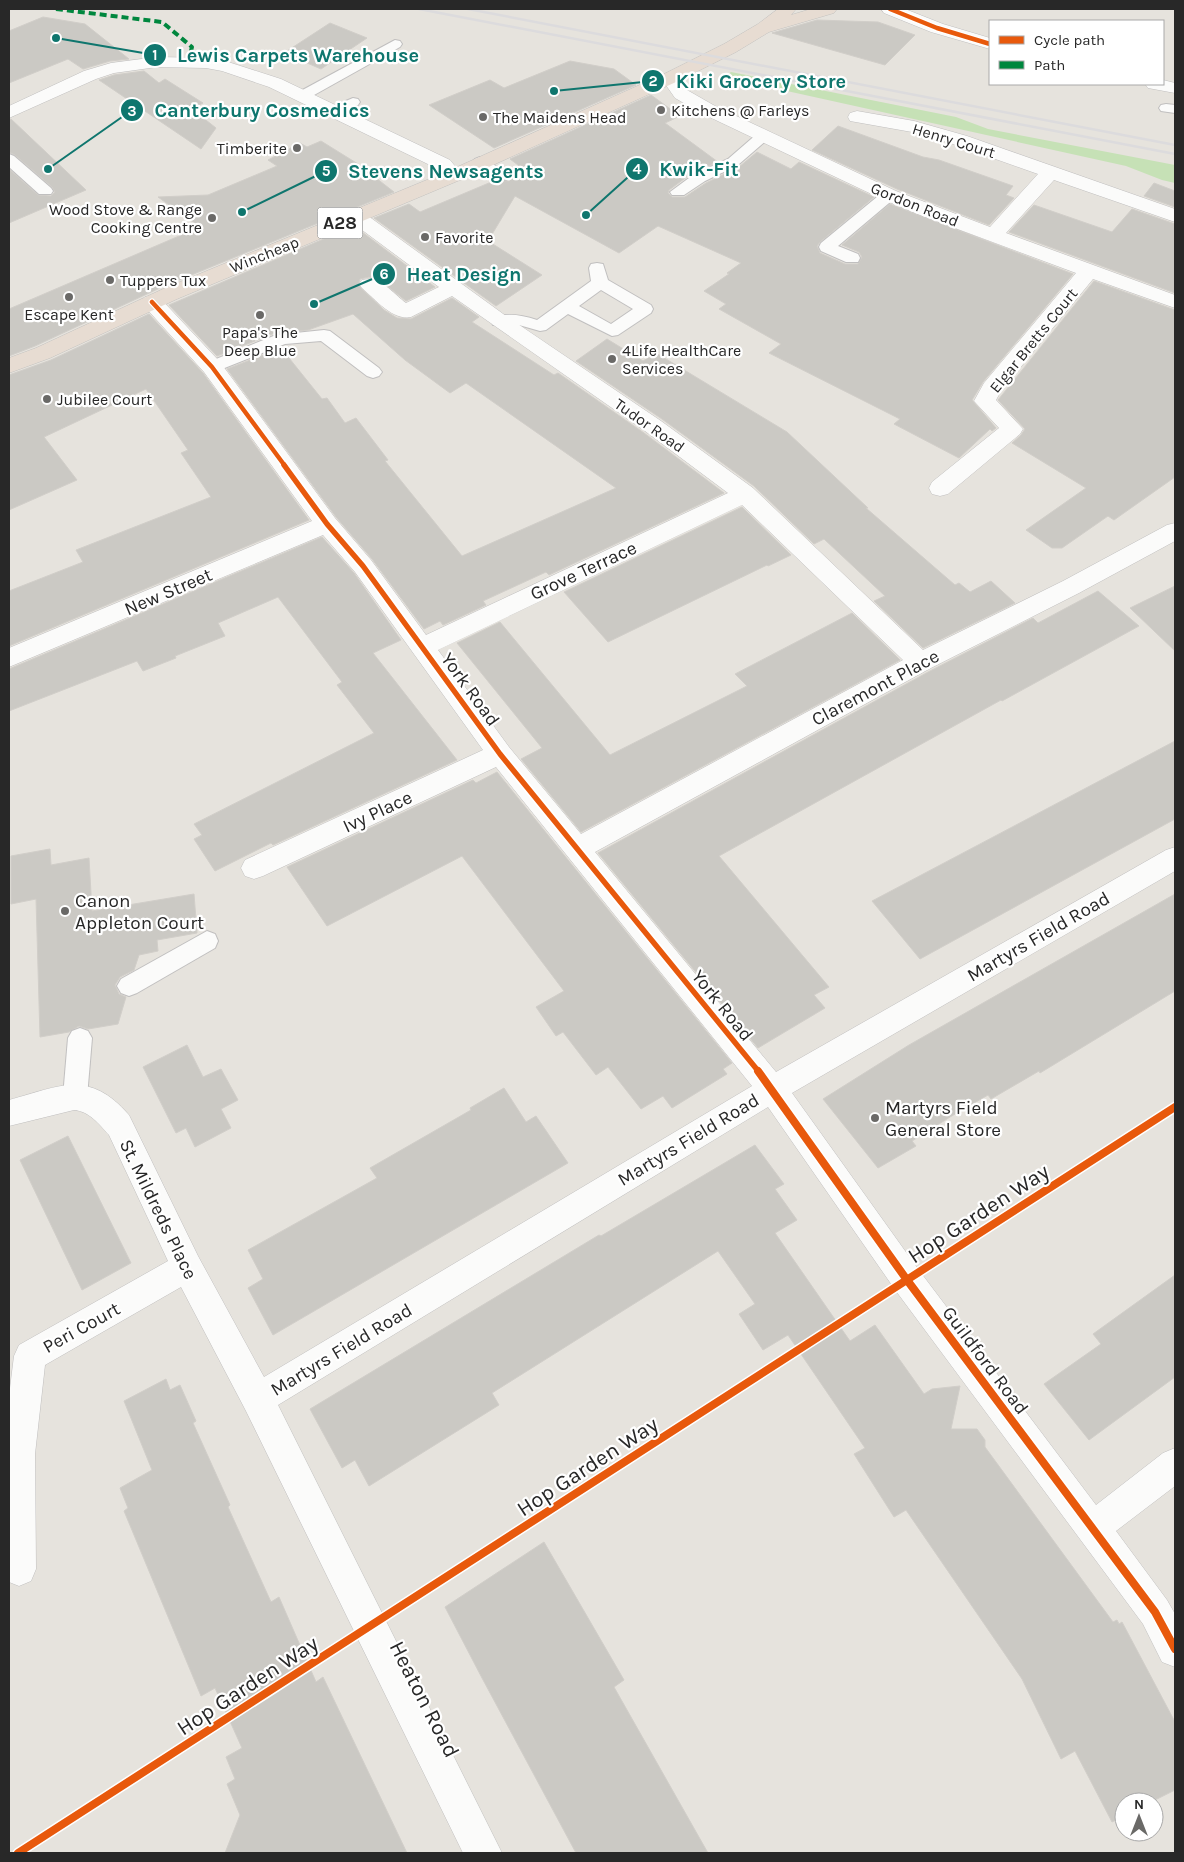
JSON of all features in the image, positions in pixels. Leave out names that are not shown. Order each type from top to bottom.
[{"type":"highway","name":"Wincheap","points":[[9,366],[43,353],[152,302],[452,176],[670,78],[730,48],[764,28],[788,9]]},
{"type":"highway","name":"Wincheap","points":[[764,28],[828,9]]},
{"type":"street","points":[[890,9],[937,28],[989,44]]},
{"type":"street","points":[[9,113],[90,75],[111,68],[157,62],[206,63],[225,66],[275,83],[443,164],[452,176]]},
{"type":"street","name":"Gordon Road","points":[[670,78],[681,94],[755,133],[889,195],[1175,302]]},
{"type":"street","points":[[1159,85],[1175,88]]},
{"type":"street","name":"Henry Court","points":[[857,117],[914,127],[960,140],[1175,216]]},
{"type":"street","points":[[994,235],[1050,172]]},
{"type":"street","name":"Tudor Road","points":[[357,216],[452,288],[653,426],[745,494],[920,662]]},
{"type":"street","name":"Elgar Bretts Court","points":[[940,488],[1012,429],[985,401],[992,388],[1089,270]]},
{"type":"street","points":[[369,284],[404,312],[452,288]]},
{"type":"street","name":"York Road","points":[[152,302],[212,367],[327,524],[363,566],[500,754],[772,1089]]},
{"type":"street","name":"Grove Terrace","points":[[422,647],[745,494]]},
{"type":"street","name":"New Street","points":[[9,658],[327,524]]},
{"type":"street","name":"Claremont Place","points":[[577,849],[920,662],[1071,587],[1175,531]]},
{"type":"street","name":"Ivy Place","points":[[254,868],[500,754]]},
{"type":"street","name":"Martyrs Field Road","points":[[258,1399],[772,1089],[1175,858]]},
{"type":"street","name":"Guildford Road","points":[[772,1089],[906,1280],[1094,1527],[1155,1612],[1175,1649]]},
{"type":"street","points":[[9,1113],[75,1097]]},
{"type":"street","name":"St. Mildreds Place","points":[[75,1097],[89,1101],[109,1113],[119,1125],[187,1267],[258,1399]]},
{"type":"street","name":"Peri Court","points":[[20,1568],[18,1454],[30,1356],[187,1267]]},
{"type":"street","name":"Heaton Road","points":[[258,1399],[482,1853]]},
{"type":"street","points":[[1094,1527],[1175,1466]]},
{"type":"lane","points":[[302,96],[395,44]]},
{"type":"lane","points":[[334,111],[352,102]]},
{"type":"lane","points":[[678,192],[699,178],[733,162],[755,133]]},
{"type":"lane","points":[[9,159],[45,191]]},
{"type":"lane","points":[[480,162],[504,176]]},
{"type":"lane","points":[[852,258],[827,247],[889,195]]},
{"type":"lane","points":[[499,321],[520,320],[540,326],[567,306],[599,276],[645,309],[612,331],[567,306]]},
{"type":"lane","points":[[212,367],[282,339],[324,335],[373,372]]},
{"type":"lane","points":[[129,986],[207,941]]},
{"type":"lane","points":[[75,1097],[80,1038]]},
{"type":"green space","points":[[731,72],[956,117],[988,129],[1175,165],[1175,183],[1126,166],[724,77]]},
{"type":"building","points":[[43,17],[85,24],[129,59],[110,61],[83,69],[68,59],[9,83],[9,31]]},
{"type":"building","points":[[817,20],[878,22],[915,35],[885,65],[772,33]]},
{"type":"building","points":[[330,23],[367,38],[321,69],[284,53]]},
{"type":"building","points":[[570,61],[614,69],[636,85],[494,148],[429,105],[490,80],[504,88]]},
{"type":"building","points":[[144,71],[159,83],[165,79],[203,103],[192,109],[216,128],[201,149],[99,80],[114,75]]},
{"type":"building","points":[[651,95],[680,116],[665,123],[718,162],[692,173],[669,190],[668,193],[672,197],[685,197],[706,183],[739,167],[757,152],[791,169],[799,162],[874,197],[817,246],[820,253],[845,264],[858,264],[862,257],[859,252],[842,245],[890,204],[1073,274],[983,382],[972,400],[996,428],[992,431],[990,429],[959,458],[894,424],[900,419],[769,353],[781,344],[719,309],[726,304],[704,291],[729,274],[727,273],[741,263],[658,226],[619,253],[515,196],[488,241],[542,275],[496,306],[374,218],[409,204],[420,212],[496,180],[509,181],[513,176],[510,173],[522,168],[510,159]]},
{"type":"building","points":[[11,119],[86,190],[9,223],[9,169],[38,195],[51,196],[55,192],[52,187],[9,152],[9,120]]},
{"type":"building","points":[[838,126],[923,157],[939,160],[1013,186],[1006,195],[1014,198],[989,225],[897,189],[812,150]]},
{"type":"building","points":[[321,141],[358,164],[394,192],[162,287],[35,346],[9,356],[9,309],[200,227],[158,197],[208,195],[277,166],[268,160],[300,143],[307,147]]},
{"type":"building","points":[[1154,183],[1175,191],[1175,207],[1144,196]]},
{"type":"building","points":[[1034,205],[1112,232],[1132,209],[1175,224],[1175,293],[1009,232]]},
{"type":"building","points":[[354,226],[435,287],[406,301],[381,281],[369,277],[360,279],[358,285],[384,310],[397,318],[411,319],[452,298],[479,317],[472,322],[554,375],[558,373],[644,433],[724,493],[549,575],[546,572],[483,601],[486,605],[443,625],[440,621],[424,629],[372,559],[336,517],[227,369],[281,348],[322,399],[327,398],[345,423],[356,418],[388,460],[385,461],[462,556],[616,488],[466,383],[450,393],[405,360],[353,314],[308,330],[275,333],[217,356],[169,305]]},
{"type":"building","points":[[1094,281],[1175,310],[1175,477],[1114,520],[1108,516],[1062,548],[1052,548],[1026,530],[1086,488],[1012,443],[1025,429],[998,400]]},
{"type":"building","points":[[149,314],[203,373],[309,520],[9,646],[9,591],[83,562],[76,550],[211,497],[181,453],[188,450],[146,389],[44,437],[77,480],[9,510],[9,375],[51,360]]},
{"type":"building","points":[[607,339],[643,361],[656,353],[787,432],[868,508],[866,508],[955,585],[959,583],[970,592],[991,581],[1015,603],[923,648],[874,601],[885,596],[824,539],[814,544],[754,486],[662,419],[576,361]]},
{"type":"building","points":[[742,507],[791,555],[608,642],[564,592]]},
{"type":"building","points":[[322,537],[354,573],[401,640],[373,653],[457,760],[273,845],[271,843],[215,871],[194,839],[202,835],[194,824],[374,733],[337,685],[342,682],[278,597],[218,623],[225,636],[175,656],[176,658],[143,671],[137,661],[9,711],[9,669]]},
{"type":"building","points":[[1175,586],[1175,651],[1130,608]]},
{"type":"building","points":[[1098,591],[1139,626],[719,856],[829,987],[814,995],[825,1008],[758,1048],[598,853],[930,671],[1033,618],[1038,623]]},
{"type":"building","points":[[852,613],[900,660],[581,832],[521,759],[542,748],[457,643],[500,622],[610,755],[747,686],[735,674]]},
{"type":"building","points":[[1175,741],[1175,819],[920,959],[872,901]]},
{"type":"building","points":[[497,772],[732,1063],[723,1069],[727,1074],[672,1108],[663,1096],[641,1109],[608,1067],[596,1075],[563,1032],[556,1036],[536,1007],[564,991],[462,856],[327,926],[287,867],[473,780],[476,783]]},
{"type":"building","name":"Canon Appleton Court","points":[[50,849],[51,865],[89,858],[92,911],[194,894],[197,933],[157,940],[158,951],[139,955],[134,970],[120,977],[115,985],[119,994],[126,997],[118,1024],[88,1029],[79,1026],[69,1032],[40,1037],[36,899],[11,904],[11,856]]},
{"type":"building","points":[[1175,894],[1175,991],[1040,1073],[1039,1071],[991,1099],[988,1095],[950,1117],[912,1141],[916,1146],[878,1168],[823,1099],[909,1045]]},
{"type":"building","points":[[187,1045],[203,1077],[221,1069],[238,1100],[221,1109],[231,1128],[195,1147],[186,1128],[176,1133],[143,1067]]},
{"type":"building","points":[[504,1088],[526,1122],[536,1116],[568,1163],[273,1335],[248,1288],[263,1279],[248,1250],[377,1178],[370,1168],[471,1110],[470,1108]]},
{"type":"building","points":[[68,1136],[131,1263],[82,1290],[20,1160]]},
{"type":"building","points":[[755,1145],[784,1184],[775,1189],[797,1220],[775,1233],[850,1341],[875,1325],[924,1394],[932,1389],[960,1386],[951,1429],[977,1429],[985,1440],[985,1447],[1113,1622],[1117,1620],[1119,1624],[1122,1622],[1175,1722],[1175,1790],[1164,1796],[1164,1792],[1114,1792],[1114,1821],[1112,1822],[1075,1751],[1061,1759],[1022,1679],[906,1510],[894,1517],[854,1454],[865,1448],[788,1335],[763,1350],[739,1314],[755,1304],[718,1251],[492,1393],[499,1405],[369,1486],[355,1460],[342,1468],[310,1409],[599,1235],[601,1236]]},
{"type":"building","points":[[1175,1275],[1175,1377],[1089,1440],[1044,1384],[1101,1344],[1093,1334]]},
{"type":"building","points":[[166,1379],[170,1390],[180,1385],[196,1421],[193,1423],[230,1505],[228,1507],[271,1602],[279,1597],[316,1682],[323,1677],[407,1853],[225,1853],[240,1815],[227,1784],[235,1779],[226,1757],[242,1748],[215,1688],[201,1696],[124,1511],[128,1508],[120,1488],[152,1470],[124,1401]]},
{"type":"building","points":[[544,1542],[624,1680],[614,1687],[708,1853],[576,1853],[482,1678],[445,1607]]},
{"type":"railway","points":[[419,9],[1175,154]]},
{"type":"railway","points":[[468,9],[1175,145]]},
{"type":"marked path","points":[[56,9],[162,22],[192,47],[188,62]]},
{"type":"cycle path","points":[[890,9],[937,28],[989,44]]},
{"type":"cycle path","points":[[152,302],[212,367],[327,524],[363,566],[500,754],[772,1089],[907,1280],[1155,1612],[1175,1649]]},
{"type":"cycle path","name":"Hop Garden Way","points":[[18,1853],[1175,1107]]},
{"type":"place","name":"Lewis Carpets Warehouse","points":[[56,38]]},
{"type":"place","name":"Kiki Grocery Store","points":[[554,91]]},
{"type":"place","name":"Kitchens @ Farleys","points":[[661,110]]},
{"type":"place","name":"The Maidens Head","points":[[483,117]]},
{"type":"place","name":"Timberite","points":[[297,148]]},
{"type":"place","name":"Canterbury Cosmedics","points":[[48,169]]},
{"type":"place","name":"Stevens Newsagents","points":[[242,212]]},
{"type":"place","name":"Kwik-Fit","points":[[586,215]]},
{"type":"place","name":"Wood Stove & Range Cooking Centre","points":[[212,218]]},
{"type":"place","name":"Favorite","points":[[425,237]]},
{"type":"place","name":"Tuppers Tux","points":[[110,280]]},
{"type":"place","name":"Escape Kent","points":[[69,297]]},
{"type":"place","name":"Heat Design","points":[[314,304]]},
{"type":"place","name":"Papa's The Deep Blue","points":[[260,315]]},
{"type":"place","name":"4Life HealthCare Services","points":[[612,359]]},
{"type":"place","name":"Jubilee Court","points":[[47,399]]},
{"type":"place","name":"Canon Appleton Court","points":[[65,911]]},
{"type":"place","name":"Martyrs Field General Store","points":[[875,1118]]}]
